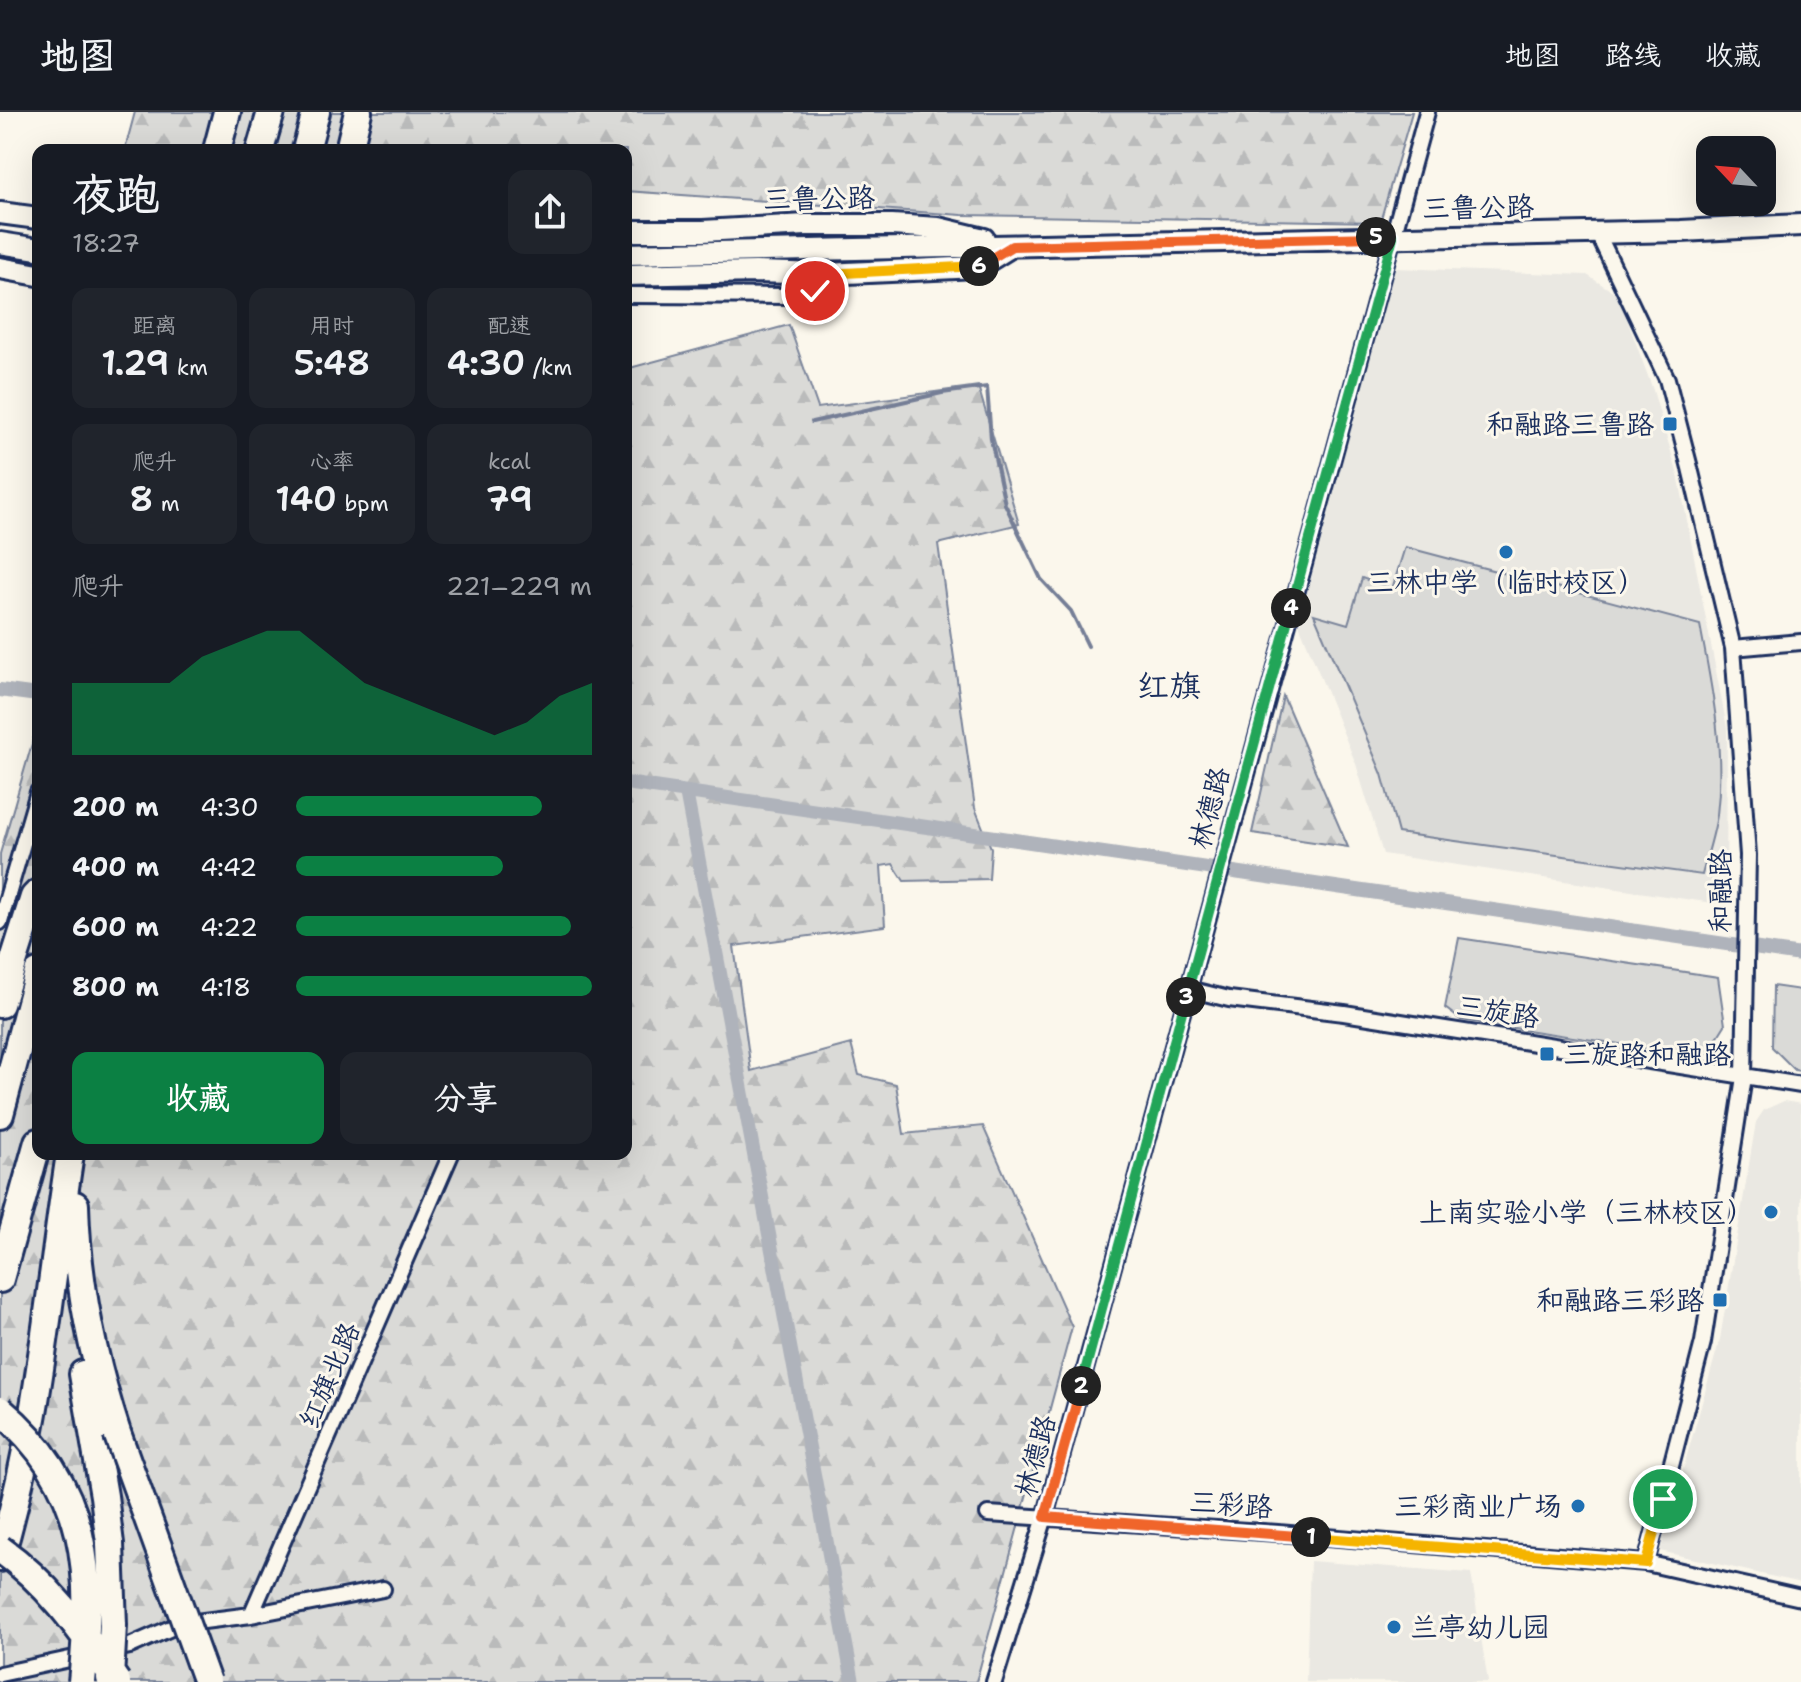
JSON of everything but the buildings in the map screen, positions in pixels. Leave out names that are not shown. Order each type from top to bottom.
[{"type":"highway","points":[[219,144],[227,112]]},
{"type":"highway","points":[[262,144],[271,112]]},
{"type":"highway","points":[[308,144],[316,112]]},
{"type":"highway","points":[[350,144],[358,112]]},
{"type":"highway","points":[[0,1004],[32,903]]},
{"type":"highway","points":[[0,1114],[32,995]]},
{"type":"highway","points":[[0,1279],[33,1160]]},
{"type":"highway","points":[[0,1558],[19,1486],[32,1418],[70,1160]]},
{"type":"highway","points":[[73,1160],[80,1277],[95,1361],[117,1433],[207,1682]]},
{"type":"highway","points":[[80,1277],[71,1306],[110,1544],[113,1625],[110,1682]]},
{"type":"highway","points":[[0,1410],[26,1433],[47,1459],[73,1514],[83,1554],[87,1592],[82,1682]]},
{"type":"highway","points":[[0,1549],[52,1594],[90,1641],[117,1682]]},
{"type":"main road","points":[[0,213],[32,217]]},
{"type":"main road","name":"三鲁公路","points":[[632,231],[892,225],[938,228],[1012,246]]},
{"type":"main road","name":"三鲁公路","points":[[632,254],[1801,225]]},
{"type":"main road","points":[[0,243],[32,248]]},
{"type":"main road","points":[[632,275],[825,274],[978,267],[1012,246]]},
{"type":"main road","points":[[0,268],[32,274]]},
{"type":"street","name":"林德路","points":[[994,1682],[1045,1517],[1427,112]]},
{"type":"street","name":"和融路","points":[[1597,232],[1667,379],[1733,648],[1748,855],[1744,1077],[1703,1342],[1646,1563]]},
{"type":"street","points":[[632,295],[796,296],[815,291],[825,274]]},
{"type":"street","points":[[1733,648],[1801,642]]},
{"type":"street","points":[[0,922],[32,813]]},
{"type":"street","name":"三旋路","points":[[1188,989],[1229,999],[1344,1013],[1801,1085]]},
{"type":"street","name":"红旗北路","points":[[251,1615],[448,1160]]},
{"type":"street","name":"三彩路","points":[[988,1514],[1646,1563],[1801,1598]]},
{"type":"street","points":[[0,1674],[130,1646],[180,1624],[251,1615],[383,1589]]},
{"type":"shaded area","name":"三林中学（临时校区）","points":[[1394,268],[1587,275],[1618,295],[1652,387],[1679,479],[1727,728],[1726,905],[1383,854],[1356,764],[1299,624]]},
{"type":"shaded area","points":[[1784,1101],[1801,1104],[1801,1583],[1660,1551],[1720,1339],[1756,1122],[1764,1110]]},
{"type":"shaded area","name":"兰亭幼儿园","points":[[1310,1561],[1471,1573],[1488,1682],[1306,1682]]},
{"type":"green space","points":[[135,112],[1412,112],[1380,222],[962,215],[632,191],[632,144],[126,144]]},
{"type":"green space","points":[[789,325],[818,408],[978,386],[1019,524],[938,544],[975,808],[991,848],[989,879],[904,881],[893,864],[881,866],[885,926],[734,946],[751,1071],[851,1044],[859,1075],[896,1084],[904,1134],[983,1126],[1072,1327],[976,1682],[0,1682],[0,854],[32,744],[32,1160],[632,1160],[632,367]]},
{"type":"green space","points":[[1405,547],[1700,625],[1716,719],[1719,767],[1717,815],[1702,875],[1398,833],[1382,774],[1314,614],[1348,624],[1362,578],[1392,589]]},
{"type":"green space","points":[[1283,696],[1348,847],[1252,833]]},
{"type":"green space","points":[[1459,938],[1718,977],[1725,1025],[1705,1057],[1461,1020],[1445,1008]]},
{"type":"green space","points":[[1773,986],[1801,990],[1801,1071],[1795,1070],[1772,1047]]},
{"type":"waterway","points":[[812,422],[942,393],[987,387],[991,439],[1005,504],[1041,579],[1071,611],[1088,646]]},
{"type":"waterway","points":[[0,690],[32,694]]},
{"type":"waterway","points":[[632,784],[1801,955]]},
{"type":"waterway","points":[[686,792],[853,1682]]},
{"type":"place","name":"和融路三鲁路","points":[[1670,424]]},
{"type":"place","name":"三林中学（临时校区）","points":[[1506,552]]},
{"type":"place","name":"三旋路和融路","points":[[1547,1054]]},
{"type":"place","name":"上南实验小学（三林校区）","points":[[1771,1212]]},
{"type":"place","name":"和融路三彩路","points":[[1720,1300]]},
{"type":"place","name":"三彩商业广场","points":[[1578,1506]]},
{"type":"place","name":"兰亭幼儿园","points":[[1394,1627]]},
{"type":"district","name":"红旗","points":[[1169,686]]},
{"type":"route","points":[[815,291],[825,274],[978,267],[1012,246],[1393,237],[1045,1517],[1646,1563],[1663,1499]]}]
